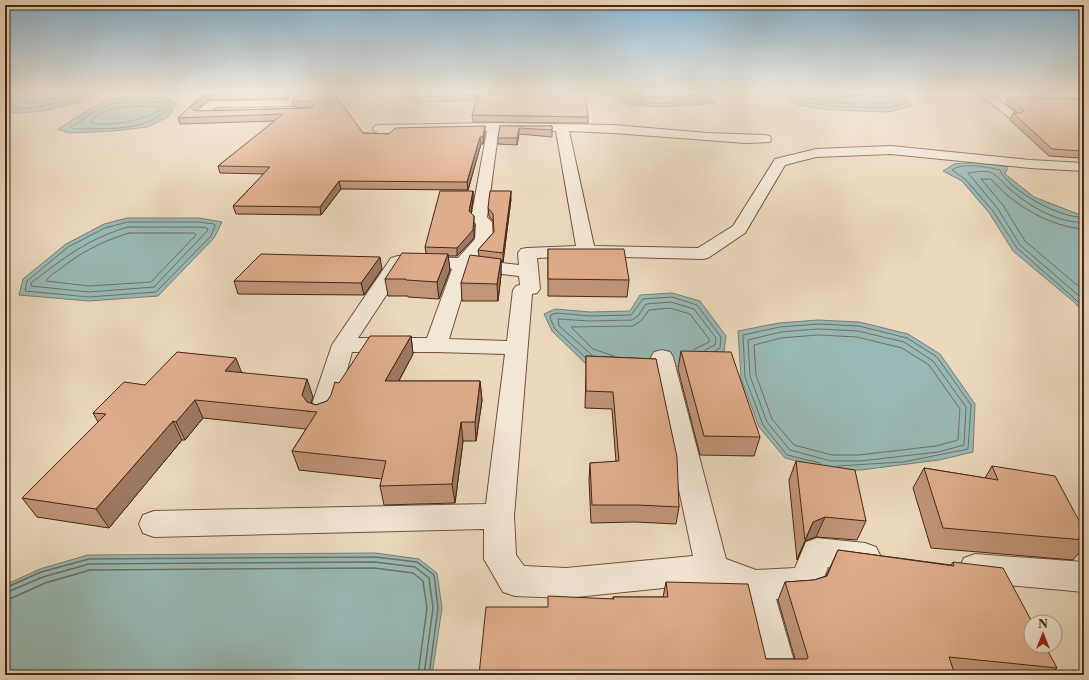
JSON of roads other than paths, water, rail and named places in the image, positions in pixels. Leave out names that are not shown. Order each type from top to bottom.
[{"type":"street","points":[[436,345],[463,264],[484,240],[484,222],[479,219],[488,149],[494,127]]},
{"type":"street","points":[[379,129],[494,127],[612,129],[740,139],[765,139]]},
{"type":"street","points":[[562,128],[586,251]]},
{"type":"street","points":[[896,560],[817,552],[806,582],[756,585],[712,569],[566,583],[515,581],[500,559],[499,516],[523,290],[530,289],[527,253],[586,251],[702,254],[739,229],[780,162],[816,153],[891,150],[1030,164],[1084,167]]},
{"type":"street","points":[[322,413],[343,345],[398,262],[463,264],[529,272]]},
{"type":"street","points":[[343,345],[436,345],[517,348]]},
{"type":"street","points":[[662,357],[712,569]]},
{"type":"street","points":[[154,524],[499,516]]},
{"type":"street","points":[[951,566],[1084,577]]},
{"type":"street","points":[[756,585],[779,675]]},
{"type":"water","points":[[65,125],[152,125],[148,127],[112,131],[69,133],[58,129]]},
{"type":"water","points":[[981,162],[1008,167],[1005,174],[1034,197],[1078,214],[1084,213],[1084,313],[1074,302],[1013,251],[990,214],[962,181],[943,171],[954,164]]},
{"type":"water","points":[[127,218],[199,218],[222,222],[214,238],[158,296],[89,301],[19,295],[23,279],[66,244],[104,224]]},
{"type":"water","points":[[672,293],[700,301],[726,336],[724,351],[698,364],[614,372],[585,363],[552,331],[544,314],[555,309],[590,312],[630,311],[640,295]]},
{"type":"water","points":[[818,320],[859,322],[908,334],[940,354],[975,404],[973,452],[939,460],[861,470],[830,470],[785,458],[759,427],[741,378],[738,331],[779,323]]},
{"type":"water","points":[[375,553],[419,559],[437,573],[442,608],[432,675],[5,675],[5,585],[40,569],[88,555]]}]
